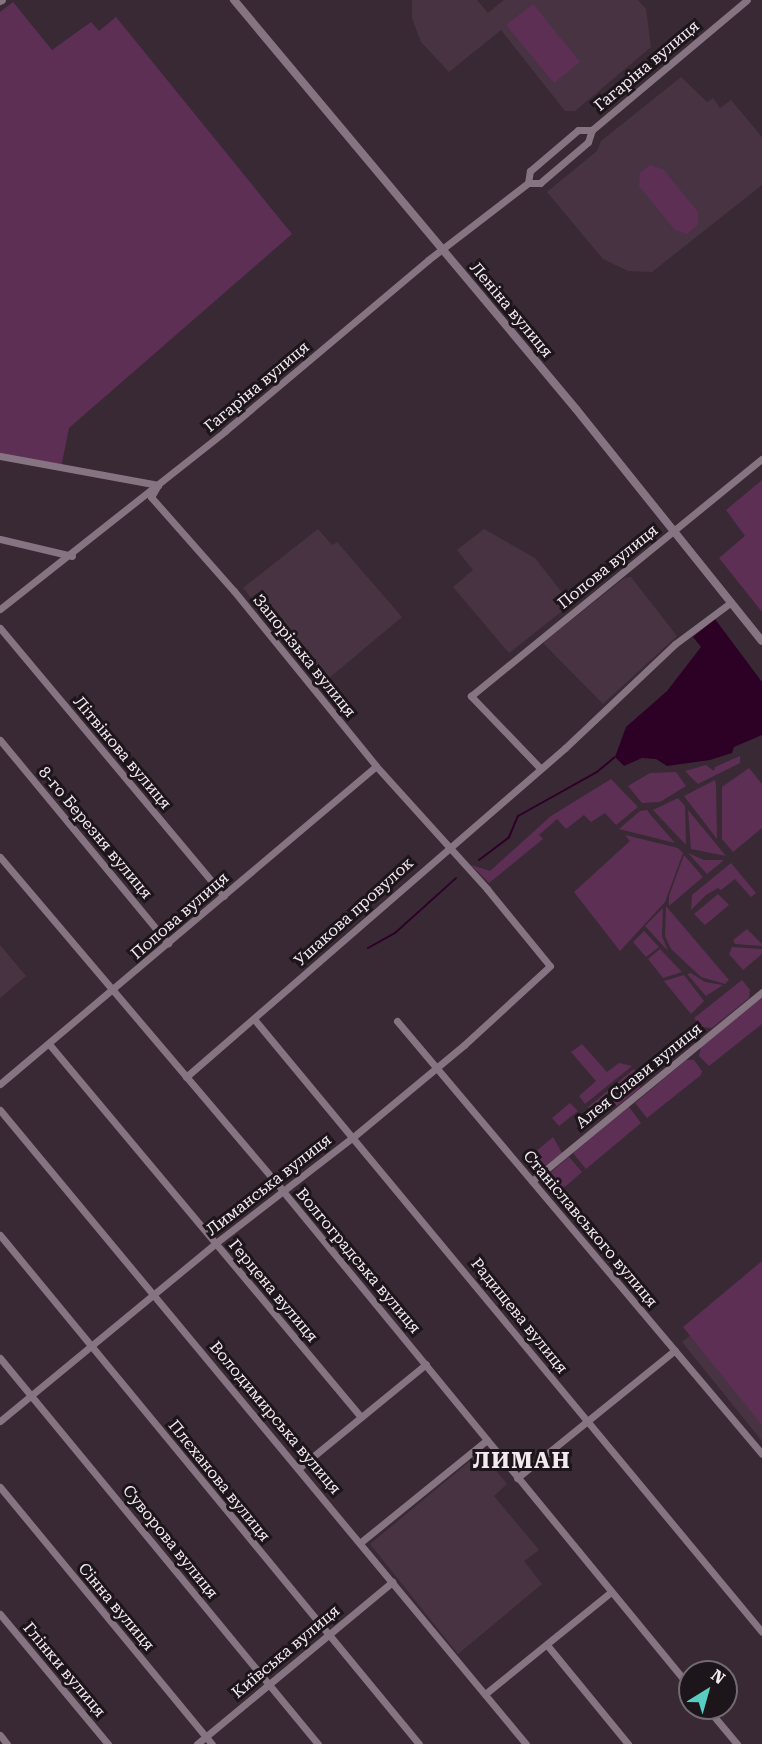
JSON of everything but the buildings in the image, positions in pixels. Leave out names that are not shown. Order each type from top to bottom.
[{"type":"street","name":"Леніна вулиця","points":[[234,0],[674,530],[762,641]]},
{"type":"street","name":"Гагаріна вулиця","points":[[0,609],[72,556],[441,251],[528,183],[540,183],[566,162],[588,142],[592,130],[747,0]]},
{"type":"street","name":"Гагаріна вулиця","points":[[528,183],[530,171],[578,130],[592,130]]},
{"type":"street","points":[[0,456],[158,485]]},
{"type":"street","name":"Попова вулиця","points":[[540,768],[471,696],[762,459]]},
{"type":"street","name":"Запорізька вулиця","points":[[158,485],[151,497],[234,591],[376,766],[550,966]]},
{"type":"street","points":[[0,539],[72,556]]},
{"type":"street","name":"Ушакова провулок","points":[[186,1077],[540,768],[675,644],[730,603]]},
{"type":"street","name":"Літвінова вулиця","points":[[0,628],[224,896]]},
{"type":"street","name":"8-го Березня вулиця","points":[[0,740],[168,943]]},
{"type":"street","name":"Попова вулиця","points":[[0,1084],[115,990],[376,766]]},
{"type":"street","name":"Волгоградська вулиця","points":[[0,857],[115,990],[282,1190],[678,1673]]},
{"type":"street","name":"Лиманська вулиця","points":[[0,1421],[216,1243],[353,1137],[550,966]]},
{"type":"street","name":"Алея Слави вулиця","points":[[532,1181],[762,992]]},
{"type":"street","name":"Радищева вулиця","points":[[254,1019],[762,1632]]},
{"type":"street","name":"Станіславського вулиця","points":[[397,1021],[762,1454]]},
{"type":"street","name":"Герцена вулиця","points":[[49,1044],[361,1417]]},
{"type":"street","name":"Володимирська вулиця","points":[[0,1110],[361,1542],[526,1744]]},
{"type":"street","name":"Плєханова вулиця","points":[[0,1235],[419,1744]]},
{"type":"street","points":[[517,1478],[675,1350]]},
{"type":"street","name":"Суворова вулиця","points":[[0,1358],[318,1744]]},
{"type":"street","points":[[299,1468],[426,1364]]},
{"type":"street","points":[[361,1542],[488,1440]]},
{"type":"street","name":"Сінна вулиця","points":[[0,1487],[212,1744]]},
{"type":"street","name":"Київська вулиця","points":[[196,1744],[392,1582]]},
{"type":"street","points":[[485,1694],[611,1592]]},
{"type":"street","name":"Глінки вулиця","points":[[0,1614],[108,1744]]},
{"type":"street","points":[[547,1645],[628,1744]]},
{"type":"street","points":[[717,1720],[737,1744]]},
{"type":"street","points":[[0,1735],[7,1744]]},
{"type":"shaded area","points":[[412,0],[477,0],[488,13],[504,0],[638,0],[646,9],[651,47],[575,111],[565,111],[501,30],[449,72],[421,42],[412,18]]},
{"type":"shaded area","points":[[13,2],[52,50],[91,22],[99,31],[116,17],[292,234],[69,428],[61,468],[0,456],[0,12]]},
{"type":"shaded area","points":[[533,4],[580,62],[554,83],[506,25]]},
{"type":"shaded area","points":[[681,77],[707,102],[713,98],[720,108],[731,100],[762,137],[762,185],[652,272],[628,271],[603,259],[547,192],[597,151],[601,141]]},
{"type":"shaded area","points":[[650,165],[663,169],[698,212],[698,225],[687,234],[675,230],[639,186],[640,173]]},
{"type":"shaded area","points":[[762,480],[762,612],[719,558],[745,536],[726,510]]},
{"type":"shaded area","points":[[318,529],[332,545],[337,542],[402,617],[323,683],[243,588]]},
{"type":"shaded area","points":[[484,529],[535,558],[571,604],[509,653],[453,587],[473,570],[457,550]]},
{"type":"shaded area","points":[[631,577],[677,636],[603,704],[543,643],[624,578]]},
{"type":"shaded area","points":[[715,619],[762,682],[762,735],[734,747],[732,753],[710,760],[667,766],[656,759],[642,758],[624,766],[615,757],[626,727],[667,691],[701,647],[693,637]]},
{"type":"shaded area","points":[[740,756],[740,763],[698,784],[685,771],[706,765],[714,771],[715,767]]},
{"type":"shaded area","points":[[749,768],[762,784],[762,828],[733,852],[722,839],[722,787]]},
{"type":"shaded area","points":[[676,772],[686,786],[660,802],[642,803],[628,786],[650,773]]},
{"type":"shaded area","points":[[611,779],[638,807],[616,825],[605,813],[591,822],[584,815],[566,829],[557,819],[539,835],[543,839],[489,883],[471,865],[490,871],[551,816]]},
{"type":"shaded area","points":[[715,780],[716,786],[717,839],[684,796]]},
{"type":"shaded area","points":[[678,798],[685,806],[686,845],[653,810]]},
{"type":"shaded area","points":[[647,810],[675,843],[619,829],[640,811]]},
{"type":"shaded area","points":[[688,810],[726,856],[691,849]]},
{"type":"shaded area","points":[[625,835],[678,848],[683,853],[665,902],[620,951],[574,892],[630,841]]},
{"type":"shaded area","points":[[688,853],[704,860],[724,860],[707,874]]},
{"type":"shaded area","points":[[684,855],[703,877],[669,906],[669,896]]},
{"type":"shaded area","points":[[731,863],[756,893],[751,897],[735,879],[721,890],[718,888],[706,895],[691,910],[692,895]]},
{"type":"shaded area","points":[[718,894],[729,905],[705,925],[694,914]]},
{"type":"shaded area","points":[[666,906],[729,980],[725,984],[701,977],[671,949],[665,936]]},
{"type":"shaded area","points":[[663,908],[662,936],[668,951],[645,926]]},
{"type":"shaded area","points":[[747,929],[762,946],[735,944],[733,940]]},
{"type":"shaded area","points":[[644,931],[659,947],[646,957],[633,942]]},
{"type":"shaded area","points":[[0,945],[26,976],[0,998]]},
{"type":"shaded area","points":[[732,947],[762,949],[762,954],[743,970],[729,954]]},
{"type":"shaded area","points":[[660,949],[682,972],[663,978],[648,959]]},
{"type":"shaded area","points":[[691,973],[705,982],[723,985],[706,996],[687,974]]},
{"type":"shaded area","points":[[684,975],[704,1001],[691,1014],[664,981]]},
{"type":"shaded area","points":[[742,980],[750,990],[749,998],[712,1028],[701,1027],[694,1018]]},
{"type":"shaded area","points":[[762,997],[762,1024],[709,1066],[699,1056],[701,1047]]},
{"type":"shaded area","points":[[582,1044],[607,1072],[619,1063],[632,1066],[585,1104],[579,1096],[596,1081],[571,1052]]},
{"type":"shaded area","points":[[686,1060],[694,1060],[702,1071],[701,1075],[647,1118],[635,1103]]},
{"type":"shaded area","points":[[634,1069],[642,1081],[639,1089],[617,1106],[608,1101],[594,1113],[588,1107]]},
{"type":"shaded area","points":[[570,1103],[578,1111],[559,1126],[552,1118]]},
{"type":"shaded area","points":[[629,1107],[641,1123],[586,1169],[573,1153]]},
{"type":"shaded area","points":[[553,1137],[562,1153],[540,1170],[528,1158]]},
{"type":"shaded area","points":[[569,1157],[582,1172],[559,1192],[545,1177]]},
{"type":"shaded area","points":[[762,1261],[762,1425],[683,1327]]},
{"type":"shaded area","points":[[762,1278],[762,1441],[682,1342]]},
{"type":"shaded area","points":[[481,1452],[507,1484],[494,1496],[539,1550],[524,1561],[542,1584],[458,1654],[370,1544]]},
{"type":"waterway","points":[[479,860],[509,837],[518,816],[597,772],[615,757]]},
{"type":"waterway","points":[[368,948],[395,933],[456,878]]},
{"type":"district","name":"ЛИМАН","points":[[522,1461]]}]
